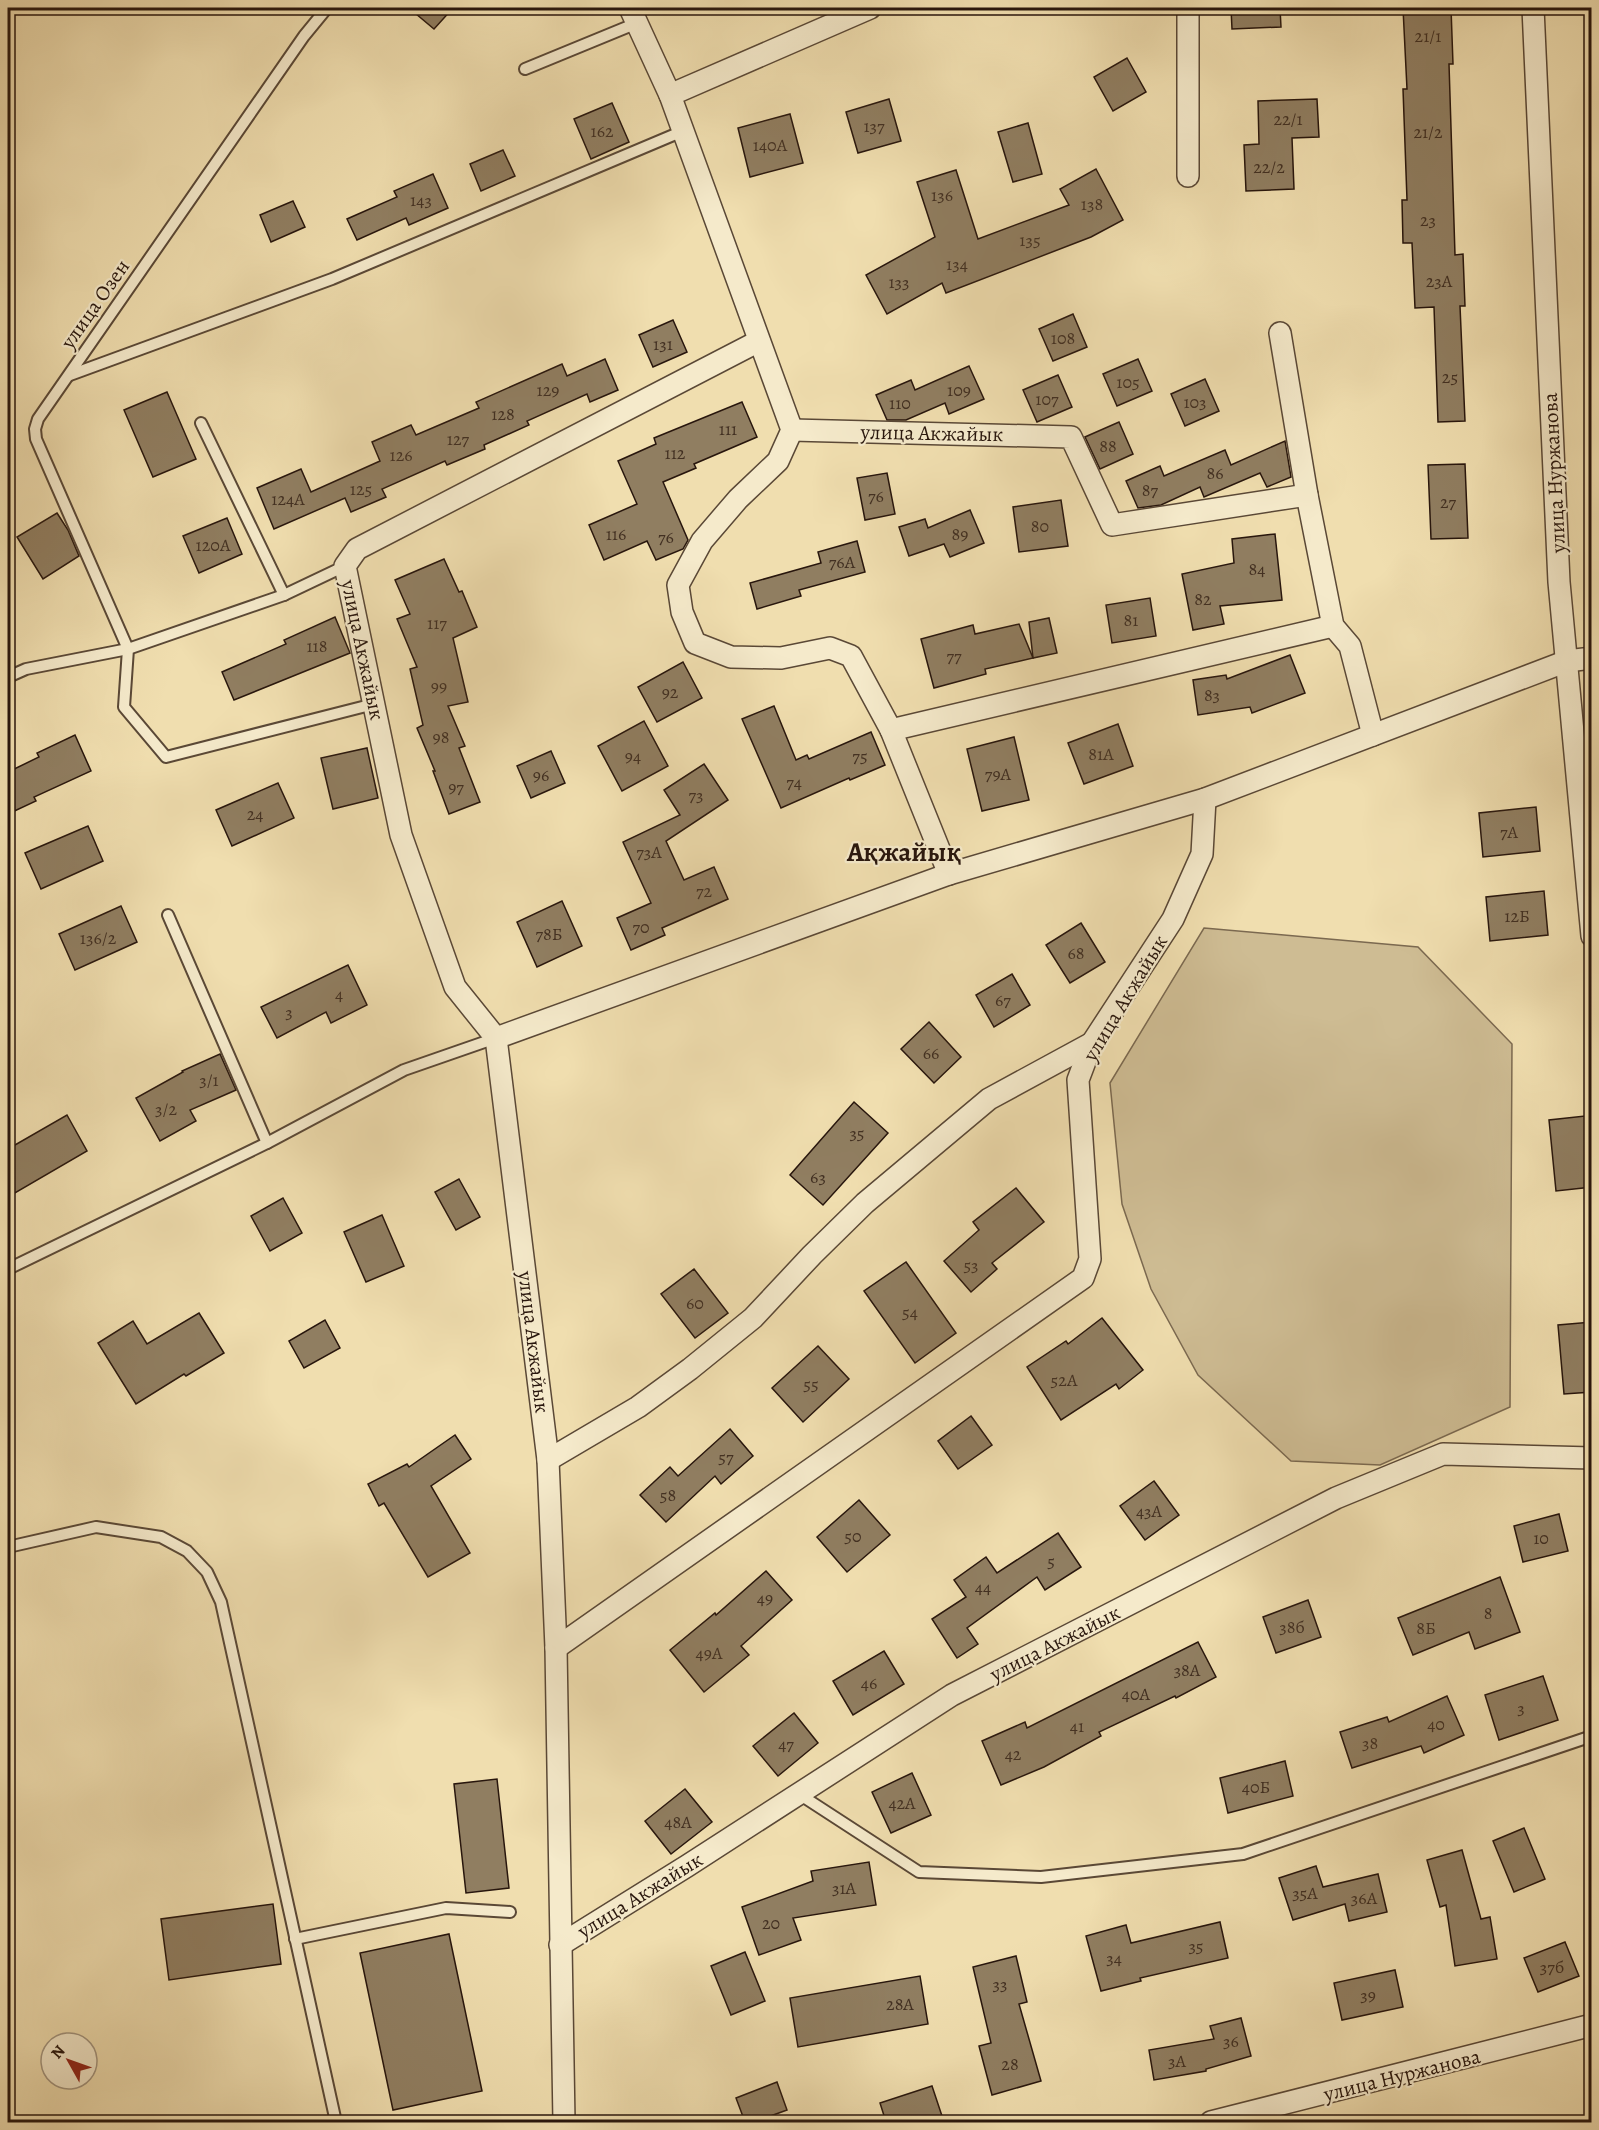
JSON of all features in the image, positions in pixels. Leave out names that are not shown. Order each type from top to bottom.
[{"type":"street","points":[[670,95],[870,8]]},
{"type":"street","points":[[1188,8],[1188,176]]},
{"type":"street","name":"улица Нуржанова","points":[[1533,8],[1559,582],[1592,936]]},
{"type":"street","points":[[633,15],[670,95],[792,430],[778,461],[738,499],[702,542],[678,585],[682,612],[695,644],[731,657],[781,658],[830,648],[852,657],[891,730],[949,874]]},
{"type":"street","points":[[1280,333],[1307,495],[1333,626],[1350,646],[1372,735]]},
{"type":"street","name":"улица Акжайык","points":[[564,2122],[556,1648],[548,1460],[496,1038],[455,987],[401,835],[345,566],[357,549],[759,341]]},
{"type":"street","name":"улица Акжайык","points":[[792,430],[1071,437],[1112,525],[1307,495]]},
{"type":"street","points":[[891,730],[1333,626]]},
{"type":"street","points":[[496,1038],[949,874],[1205,799],[1567,660],[1592,658]]},
{"type":"street","name":"улица Акжайык","points":[[556,1648],[1083,1278],[1090,1259],[1078,1080],[1092,1043],[1173,919],[1202,854],[1205,799]]},
{"type":"street","points":[[548,1460],[638,1407],[690,1370],[753,1318],[865,1203],[989,1099],[1092,1043]]},
{"type":"street","name":"улица Акжайык","points":[[560,1945],[952,1695],[1336,1498],[1443,1454],[1592,1458]]},
{"type":"street","name":"улица Нуржанова","points":[[1211,2122],[1592,2025]]},
{"type":"lane","name":"улица Озен","points":[[128,649],[36,439],[35,429],[38,419],[304,36],[327,8]]},
{"type":"lane","points":[[525,69],[633,15]]},
{"type":"lane","points":[[70,375],[332,279],[683,131]]},
{"type":"lane","points":[[201,423],[285,595]]},
{"type":"lane","points":[[8,677],[26,669],[128,649],[285,595],[345,566]]},
{"type":"lane","points":[[128,649],[124,707],[166,757],[374,704]]},
{"type":"lane","points":[[168,915],[267,1143]]},
{"type":"lane","points":[[8,1269],[267,1143],[404,1070],[496,1038]]},
{"type":"lane","points":[[8,1547],[96,1527],[129,1531],[161,1537],[187,1551],[207,1572],[221,1602],[336,2122]]},
{"type":"lane","points":[[799,1794],[919,1872],[1041,1877],[1243,1854],[1592,1736]]},
{"type":"lane","points":[[295,1939],[446,1908],[510,1912]]},
{"type":"shaded area","points":[[1204,928],[1418,947],[1512,1044],[1510,1407],[1380,1465],[1291,1461],[1198,1375],[1151,1289],[1122,1204],[1110,1083]]},
{"type":"building","points":[[409,8],[453,8],[434,29]]},
{"type":"building","points":[[1231,8],[1280,8],[1281,27],[1232,29]]},
{"type":"building","points":[[1403,8],[1451,8],[1453,64],[1449,64],[1455,255],[1463,254],[1465,306],[1460,306],[1465,421],[1438,422],[1434,307],[1415,308],[1412,243],[1403,243],[1402,200],[1407,200],[1403,89],[1407,89]]},
{"type":"building","points":[[1127,58],[1146,92],[1113,111],[1094,77]]},
{"type":"building","points":[[889,99],[901,141],[858,153],[846,112]]},
{"type":"building","points":[[1317,99],[1319,137],[1292,138],[1294,189],[1246,191],[1244,145],[1259,144],[1258,101]]},
{"type":"building","points":[[612,103],[629,142],[591,159],[574,119]]},
{"type":"building","points":[[790,114],[803,163],[750,177],[738,128]]},
{"type":"building","points":[[1028,123],[1042,174],[1013,182],[998,132]]},
{"type":"building","points":[[503,150],[515,176],[481,191],[470,164]]},
{"type":"building","points":[[1096,169],[1123,220],[1091,237],[946,293],[942,283],[887,314],[866,275],[935,237],[917,182],[956,170],[978,239],[1069,205],[1060,189]]},
{"type":"building","points":[[433,174],[448,208],[409,225],[406,218],[357,240],[347,219],[397,197],[394,191]]},
{"type":"building","points":[[293,201],[305,227],[271,242],[260,215]]},
{"type":"building","points":[[1073,314],[1087,347],[1053,361],[1039,329]]},
{"type":"building","points":[[673,320],[687,352],[653,367],[639,335]]},
{"type":"building","points":[[605,359],[618,390],[590,402],[587,394],[527,421],[529,425],[484,445],[485,449],[447,465],[445,461],[382,489],[386,497],[351,512],[345,498],[274,529],[257,488],[301,469],[311,492],[380,461],[372,442],[411,425],[416,435],[479,408],[476,402],[562,364],[567,376]]},
{"type":"building","points":[[1138,359],[1152,391],[1117,406],[1103,374]]},
{"type":"building","points":[[969,366],[984,399],[949,414],[945,403],[906,420],[887,420],[876,395],[911,380],[915,390]]},
{"type":"building","points":[[1058,375],[1072,407],[1037,422],[1023,390]]},
{"type":"building","points":[[1205,379],[1219,411],[1185,426],[1171,394]]},
{"type":"building","points":[[167,392],[196,459],[153,477],[124,410]]},
{"type":"building","points":[[742,402],[757,437],[694,464],[696,468],[663,482],[688,540],[683,549],[656,560],[647,541],[604,560],[589,525],[637,504],[618,461],[656,444],[654,438]]},
{"type":"building","points":[[1119,422],[1133,454],[1100,469],[1085,437]]},
{"type":"building","points":[[1285,441],[1291,477],[1267,487],[1260,473],[1204,497],[1200,487],[1161,505],[1138,508],[1126,481],[1160,466],[1164,476],[1225,450],[1231,465]]},
{"type":"building","points":[[1465,464],[1468,538],[1431,539],[1428,465]]},
{"type":"building","points":[[887,473],[895,514],[865,520],[857,478]]},
{"type":"building","points":[[1061,500],[1068,546],[1019,552],[1013,507]]},
{"type":"building","points":[[970,510],[984,543],[950,557],[944,544],[909,556],[899,527],[925,519],[928,528]]},
{"type":"building","points":[[57,513],[68,530],[79,556],[43,579],[17,537]]},
{"type":"building","points":[[227,518],[242,554],[199,573],[183,536]]},
{"type":"building","points":[[1275,534],[1282,600],[1220,606],[1224,624],[1193,630],[1182,574],[1234,563],[1232,539]]},
{"type":"building","points":[[857,541],[865,572],[799,590],[801,596],[757,609],[750,583],[821,563],[818,552]]},
{"type":"building","points":[[444,559],[459,592],[462,591],[477,627],[453,638],[468,702],[448,706],[465,746],[459,748],[480,802],[449,814],[433,771],[435,771],[417,728],[423,725],[410,669],[417,667],[397,619],[410,614],[395,580]]},
{"type":"building","points":[[1150,598],[1156,636],[1112,643],[1106,605]]},
{"type":"building","points":[[335,617],[350,653],[234,700],[222,672],[286,644],[284,640]]},
{"type":"building","points":[[1049,618],[1057,653],[1033,658],[1029,622]]},
{"type":"building","points":[[1019,624],[1033,658],[985,669],[986,674],[934,688],[921,639],[973,625],[975,634]]},
{"type":"building","points":[[1290,655],[1305,693],[1252,713],[1250,707],[1198,715],[1193,680],[1226,675],[1227,679]]},
{"type":"building","points":[[683,662],[702,698],[657,722],[638,687]]},
{"type":"building","points":[[774,706],[796,760],[807,755],[809,759],[871,732],[885,765],[781,808],[742,719]]},
{"type":"building","points":[[644,721],[668,766],[622,791],[598,746]]},
{"type":"building","points":[[1118,724],[1133,766],[1084,784],[1068,743]]},
{"type":"building","points":[[75,735],[91,771],[34,797],[36,801],[8,814],[8,772],[39,757],[37,753]]},
{"type":"building","points":[[1014,737],[1029,800],[982,811],[967,749]]},
{"type":"building","points":[[367,748],[378,798],[333,809],[321,758]]},
{"type":"building","points":[[551,751],[565,783],[531,798],[517,766]]},
{"type":"building","points":[[704,764],[728,800],[666,841],[684,880],[714,867],[728,899],[662,928],[665,935],[631,950],[617,918],[651,903],[623,842],[680,815],[664,790]]},
{"type":"building","points":[[278,783],[294,818],[232,846],[216,810]]},
{"type":"building","points":[[1536,807],[1540,851],[1483,857],[1479,813]]},
{"type":"building","points":[[88,826],[103,861],[41,889],[25,853]]},
{"type":"building","points":[[1544,891],[1548,935],[1490,941],[1486,897]]},
{"type":"building","points":[[562,901],[582,946],[537,967],[517,922]]},
{"type":"building","points":[[121,906],[137,942],[75,970],[59,934]]},
{"type":"building","points":[[1081,923],[1105,962],[1070,983],[1046,945]]},
{"type":"building","points":[[348,965],[367,1005],[331,1023],[326,1012],[277,1038],[261,1007]]},
{"type":"building","points":[[1012,974],[1030,1005],[994,1027],[976,995]]},
{"type":"building","points":[[929,1022],[961,1057],[934,1083],[901,1049]]},
{"type":"building","points":[[220,1054],[236,1090],[190,1110],[196,1121],[160,1141],[136,1098],[182,1071]]},
{"type":"building","points":[[854,1102],[888,1133],[823,1205],[790,1175]]},
{"type":"building","points":[[67,1115],[87,1151],[8,1197],[8,1149]]},
{"type":"building","points":[[1585,1116],[1592,1187],[1556,1191],[1549,1120]]},
{"type":"building","points":[[459,1179],[480,1217],[456,1230],[435,1192]]},
{"type":"building","points":[[1016,1188],[1044,1222],[992,1263],[997,1269],[971,1292],[944,1261],[979,1230],[973,1222]]},
{"type":"building","points":[[283,1198],[302,1233],[270,1251],[251,1216]]},
{"type":"building","points":[[382,1215],[404,1266],[366,1282],[344,1232]]},
{"type":"building","points":[[906,1262],[956,1333],[915,1363],[864,1291]]},
{"type":"building","points":[[694,1269],[728,1313],[695,1338],[661,1294]]},
{"type":"building","points":[[199,1313],[224,1353],[186,1376],[184,1374],[136,1404],[98,1343],[133,1321],[147,1344]]},
{"type":"building","points":[[1102,1318],[1143,1370],[1119,1389],[1116,1384],[1061,1420],[1027,1367],[1066,1341],[1068,1344]]},
{"type":"building","points":[[325,1320],[340,1348],[304,1368],[289,1341]]},
{"type":"building","points":[[1592,1322],[1592,1392],[1564,1394],[1558,1325]]},
{"type":"building","points":[[818,1346],[849,1379],[803,1422],[772,1388]]},
{"type":"building","points":[[971,1416],[992,1445],[958,1469],[938,1441]]},
{"type":"building","points":[[730,1429],[753,1456],[721,1484],[715,1476],[666,1522],[640,1495],[670,1467],[678,1476]]},
{"type":"building","points":[[455,1435],[471,1459],[431,1486],[470,1553],[428,1577],[384,1503],[379,1506],[368,1484],[407,1464],[409,1467]]},
{"type":"building","points":[[1154,1481],[1179,1515],[1145,1540],[1120,1506]]},
{"type":"building","points":[[859,1500],[890,1535],[847,1572],[817,1537]]},
{"type":"building","points":[[1559,1514],[1568,1551],[1523,1562],[1514,1526]]},
{"type":"building","points":[[1058,1533],[1081,1567],[1045,1590],[1037,1577],[967,1628],[978,1644],[957,1658],[932,1619],[966,1597],[954,1580],[986,1557],[997,1573]]},
{"type":"building","points":[[766,1571],[792,1600],[741,1646],[749,1655],[704,1692],[670,1650],[715,1613],[716,1615]]},
{"type":"building","points":[[1500,1577],[1520,1632],[1475,1649],[1469,1632],[1413,1655],[1398,1618]]},
{"type":"building","points":[[1308,1600],[1321,1637],[1276,1653],[1263,1617]]},
{"type":"building","points":[[1198,1642],[1216,1677],[1176,1698],[1175,1696],[1099,1732],[1101,1736],[1044,1767],[1001,1785],[982,1741],[1025,1722],[1027,1728]]},
{"type":"building","points":[[884,1651],[904,1684],[853,1715],[833,1681]]},
{"type":"building","points":[[1543,1676],[1558,1720],[1499,1740],[1485,1695]]},
{"type":"building","points":[[1447,1696],[1464,1735],[1424,1753],[1421,1746],[1352,1768],[1340,1732],[1387,1717],[1389,1722]]},
{"type":"building","points":[[794,1713],[818,1743],[778,1776],[753,1746]]},
{"type":"building","points":[[1285,1761],[1293,1796],[1228,1813],[1220,1778]]},
{"type":"building","points":[[912,1773],[931,1815],[891,1833],[872,1792]]},
{"type":"building","points":[[497,1779],[509,1888],[466,1893],[454,1784]]},
{"type":"building","points":[[685,1789],[712,1822],[671,1854],[645,1821]]},
{"type":"building","points":[[1524,1828],[1545,1879],[1514,1892],[1493,1841]]},
{"type":"building","points":[[1462,1850],[1481,1919],[1490,1917],[1497,1959],[1455,1966],[1446,1905],[1440,1907],[1427,1860]]},
{"type":"building","points":[[869,1862],[876,1905],[793,1918],[801,1940],[759,1955],[742,1907],[813,1881],[811,1871]]},
{"type":"building","points":[[1316,1866],[1323,1887],[1378,1874],[1387,1912],[1349,1921],[1345,1904],[1293,1920],[1279,1878]]},
{"type":"building","points":[[273,1904],[281,1964],[169,1980],[161,1919]]},
{"type":"building","points":[[1220,1922],[1228,1958],[1140,1978],[1141,1981],[1101,1991],[1086,1936],[1126,1925],[1131,1943]]},
{"type":"building","points":[[449,1934],[482,2091],[393,2110],[360,1953]]},
{"type":"building","points":[[1565,1942],[1579,1976],[1538,1992],[1524,1958]]},
{"type":"building","points":[[745,1952],[765,2001],[731,2015],[711,1966]]},
{"type":"building","points":[[1016,1956],[1027,2002],[1019,2004],[1041,2081],[992,2095],[979,2046],[991,2043],[973,1967]]},
{"type":"building","points":[[1395,1970],[1403,2007],[1342,2020],[1334,1983]]},
{"type":"building","points":[[920,1976],[928,2024],[798,2047],[790,1998]]},
{"type":"building","points":[[1241,2018],[1251,2056],[1206,2069],[1206,2071],[1154,2080],[1149,2050],[1214,2039],[1210,2026]]},
{"type":"building","points":[[777,2082],[787,2110],[754,2122],[745,2122],[736,2098]]},
{"type":"building","points":[[932,2086],[944,2122],[886,2122],[880,2103]]},
{"type":"district","name":"Ақжайық","points":[[904,852]]}]
